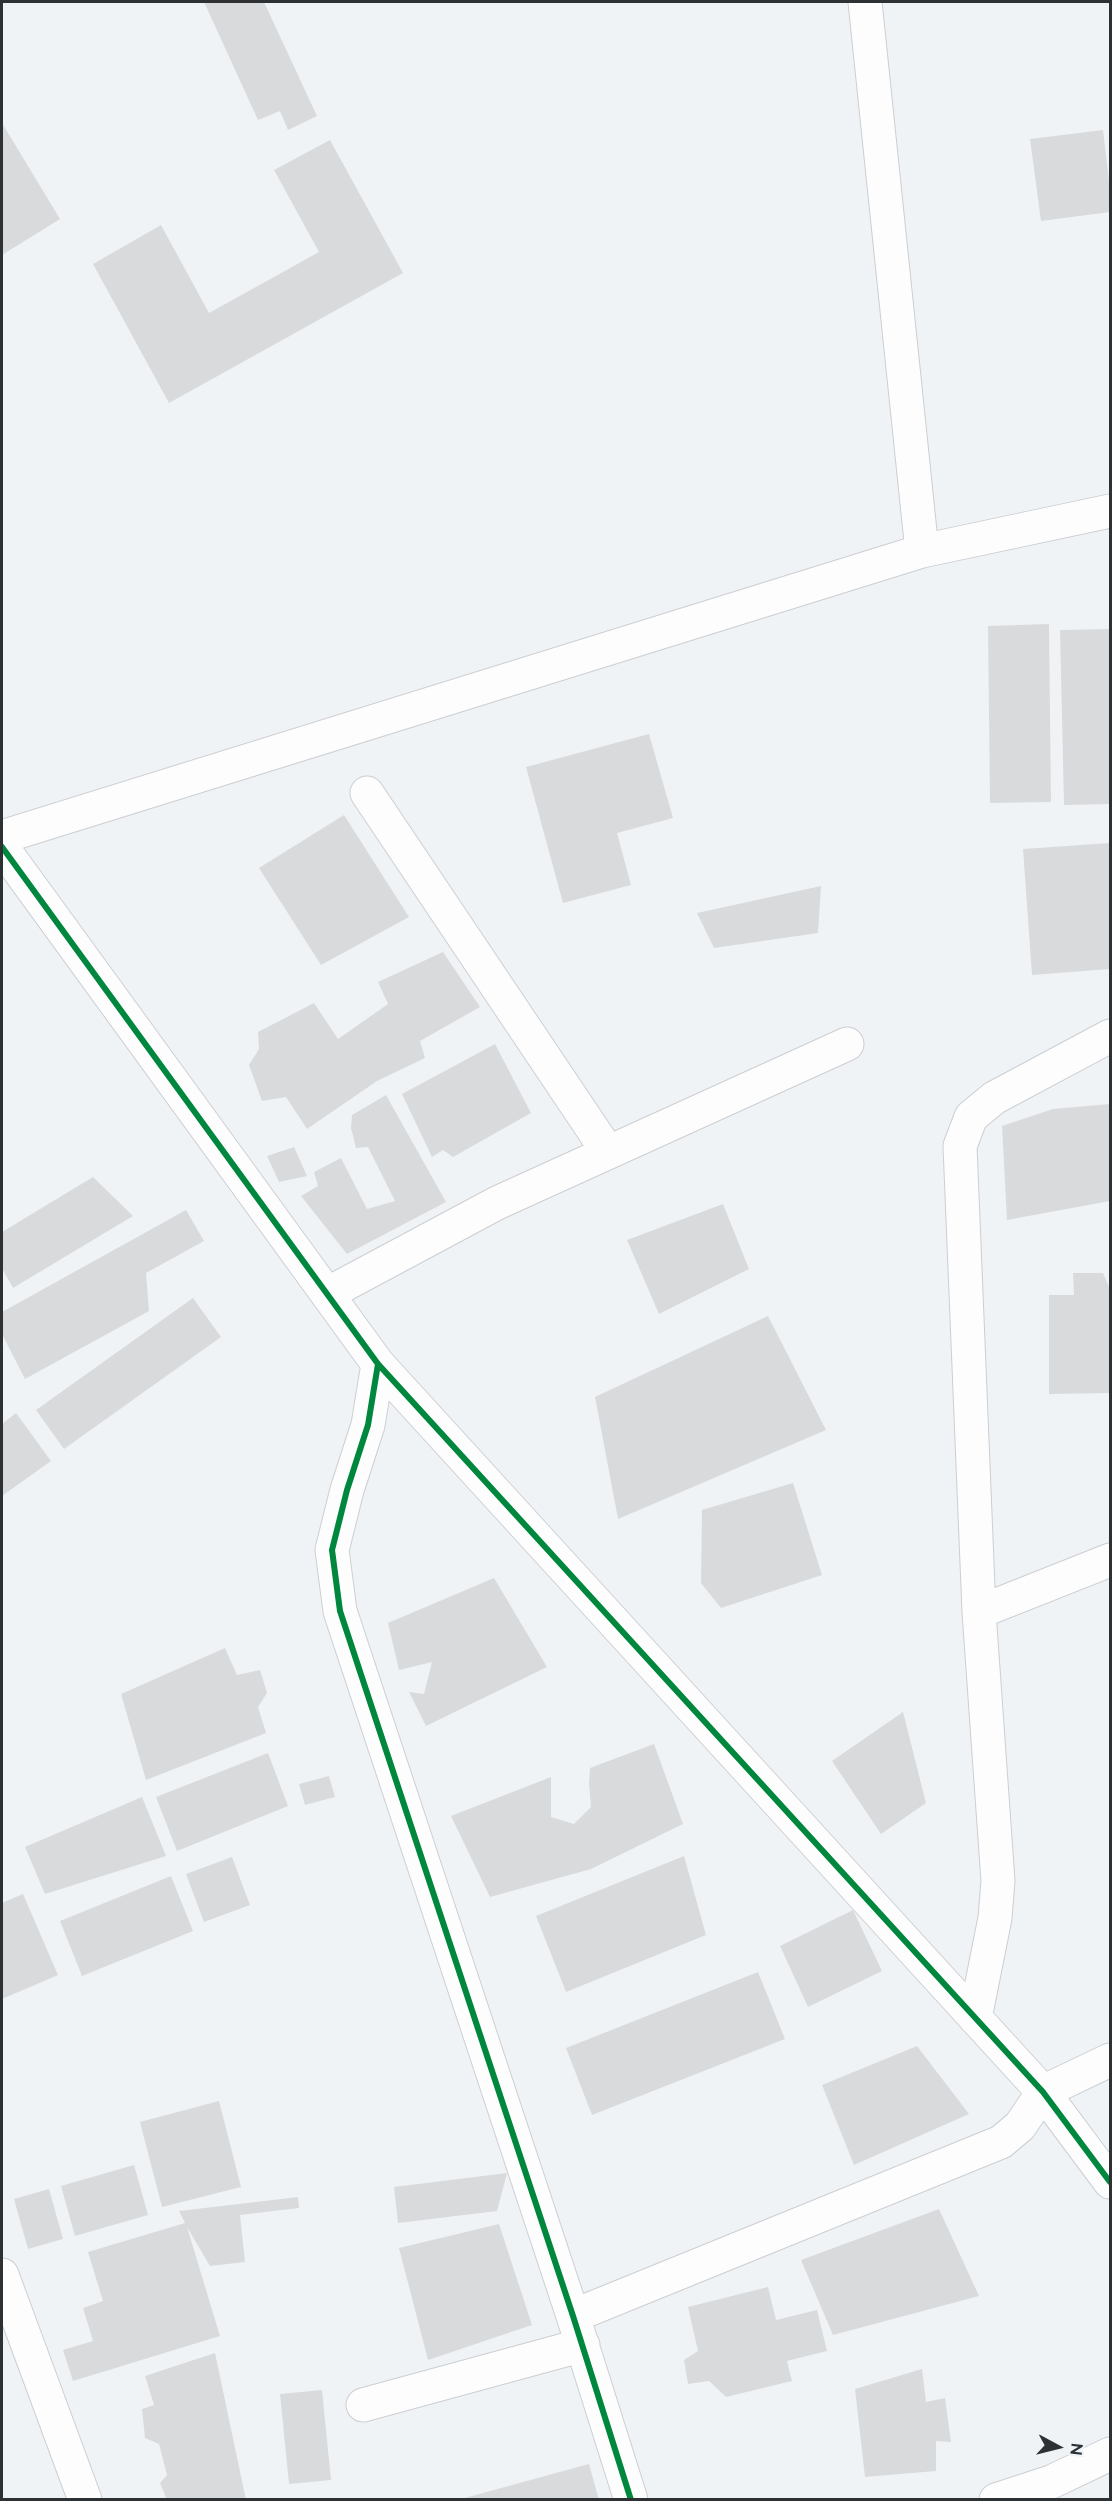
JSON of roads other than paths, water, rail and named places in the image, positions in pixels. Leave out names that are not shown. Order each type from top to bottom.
[{"type":"street","points":[[866,2],[922,551]]},
{"type":"street","points":[[2,837],[922,551],[1110,512]]},
{"type":"street","points":[[367,793],[608,1152]]},
{"type":"street","points":[[2,847],[378,1364],[1043,2092],[1110,2182]]},
{"type":"street","points":[[975,2018],[995,1918],[998,1881],[979,1612],[960,1146],[971,1117],[994,1098],[1110,1036]]},
{"type":"street","points":[[327,1294],[497,1203],[847,1044]]},
{"type":"street","points":[[378,1364],[368,1425],[347,1490],[332,1550],[340,1611],[578,2331],[631,2499]]},
{"type":"street","points":[[979,1612],[1110,1560]]},
{"type":"street","points":[[363,2405],[578,2331],[1001,2142],[1020,2126],[1043,2092],[1110,2060]]},
{"type":"street","points":[[2,2275],[85,2499]]},
{"type":"street","points":[[996,2499],[1051,2482],[1110,2454]]}]
